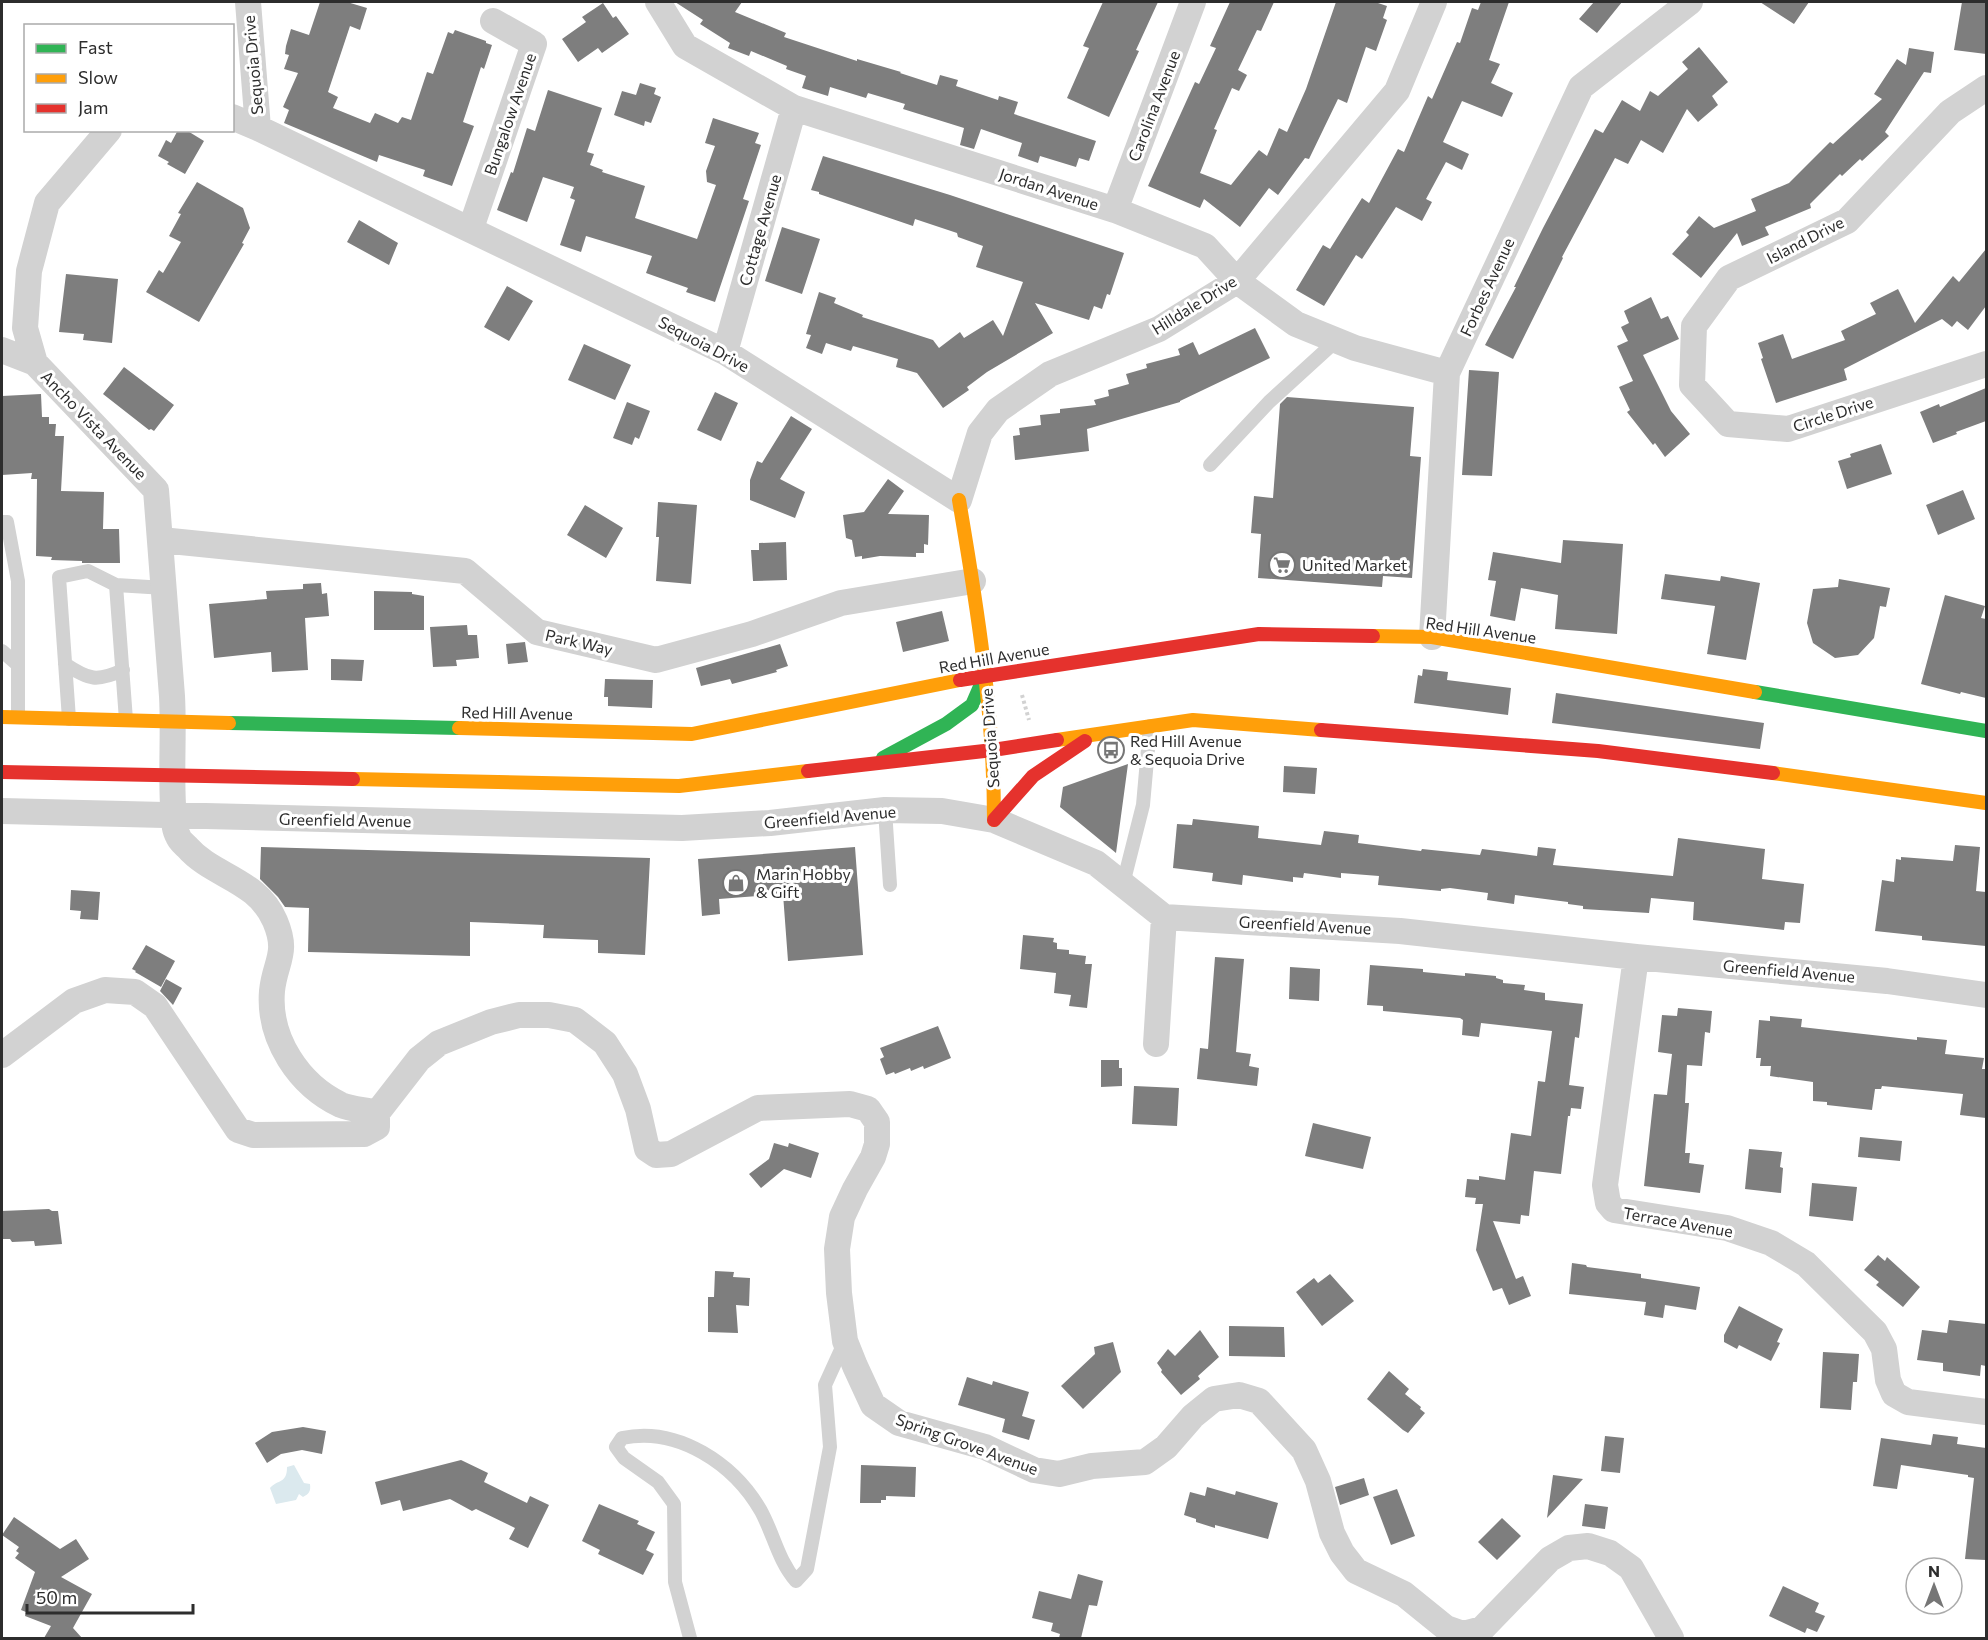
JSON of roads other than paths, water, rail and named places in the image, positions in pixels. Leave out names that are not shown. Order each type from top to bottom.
[{"type":"main road","name":"Sequoia Drive","points":[[959,500],[986,675],[993,750],[994,820]]},
{"type":"main road","name":"Red Hill Avenue","points":[[2,717],[692,734],[986,675],[1259,634],[1432,637],[1986,731]]},
{"type":"main road","points":[[871,765],[946,724],[972,705],[986,675]]},
{"type":"main road","points":[[2,772],[679,786],[993,750],[1193,720],[1598,751],[1986,803]]},
{"type":"main road","points":[[994,820],[1033,776],[1093,735]]},
{"type":"street","name":"Sequoia Drive","points":[[248,2],[258,128],[471,228],[725,352],[959,500]]},
{"type":"street","name":"Jordan Avenue","points":[[658,2],[684,46],[794,108],[1114,210],[1205,246],[1237,281],[1296,324],[1346,344],[1447,373]]},
{"type":"street","name":"Carolina Avenue","points":[[1114,210],[1193,2]]},
{"type":"street","name":"Hilldale Drive","points":[[959,500],[980,433],[998,410],[1050,374],[1159,329],[1237,281],[1397,91],[1434,2]]},
{"type":"street","name":"Forbes Avenue","points":[[1432,637],[1447,373],[1581,87],[1690,2]]},
{"type":"street","name":"Bungalow Avenue","points":[[471,228],[534,44],[492,21]]},
{"type":"street","name":"Island Drive","points":[[1692,385],[1694,326],[1729,278],[1847,221],[1950,112],[1986,88]]},
{"type":"street","name":"Cottage Avenue","points":[[725,352],[794,108]]},
{"type":"street","points":[[234,118],[258,128]]},
{"type":"street","name":"Ancho Vista Avenue","points":[[107,132],[47,203],[29,271],[26,328],[34,363],[156,490],[174,722],[171,776],[174,816]]},
{"type":"street","points":[[2,350],[34,363]]},
{"type":"street","name":"Circle Drive","points":[[1692,385],[1728,424],[1788,429],[1986,364]]},
{"type":"street","name":"Park Way","points":[[161,540],[465,571],[537,632],[656,660],[752,634],[841,603],[973,581]]},
{"type":"street","name":"Greenfield Avenue","points":[[2,811],[682,828],[770,823],[885,810],[942,811],[994,820],[1096,862],[1164,917],[1400,931],[1887,981],[1986,995]]},
{"type":"street","points":[[174,816],[178,836],[196,858],[252,889],[275,919],[283,944],[272,991],[275,1026],[288,1059],[309,1083],[342,1105],[376,1113]]},
{"type":"street","points":[[1156,1044],[1164,917]]},
{"type":"street","name":"Terrace Avenue","points":[[1636,957],[1605,1185],[1608,1203],[1614,1210],[1727,1228],[1771,1243],[1806,1264],[1875,1332],[1884,1349],[1888,1380],[1894,1394],[1908,1402],[1986,1412]]},
{"type":"street","name":"Spring Grove Avenue","points":[[2,1055],[74,1001],[105,990],[135,992],[155,1006],[238,1131],[253,1135],[364,1134],[377,1127],[376,1113],[418,1059],[440,1043],[491,1022],[519,1015],[549,1015],[575,1020],[605,1042],[625,1074],[638,1109],[647,1149],[656,1155],[671,1154],[758,1108],[850,1104],[868,1109],[877,1122],[876,1144],[873,1157],[842,1217],[837,1249],[839,1293],[845,1341],[873,1405],[899,1423],[985,1447],[1034,1470],[1059,1474],[1092,1466],[1145,1462],[1166,1447],[1194,1416],[1214,1399],[1239,1395],[1259,1401],[1304,1450],[1318,1481],[1332,1533],[1342,1553],[1356,1571],[1404,1594],[1446,1628],[1463,1634],[1482,1629],[1550,1559],[1569,1548],[1588,1546],[1610,1553],[1631,1568],[1671,1638]]},
{"type":"lane","points":[[1210,465],[1269,402],[1346,344]]},
{"type":"lane","points":[[2,522],[8,522],[18,581],[18,717]]},
{"type":"lane","points":[[69,719],[59,577],[88,571],[116,585],[165,588]]},
{"type":"lane","points":[[116,585],[126,720]]},
{"type":"lane","points":[[2,651],[18,665]]},
{"type":"lane","points":[[65,664],[92,679],[106,678],[123,670]]},
{"type":"lane","points":[[1123,884],[1143,805],[1150,726]]},
{"type":"lane","points":[[885,810],[890,885]]},
{"type":"lane","points":[[690,1638],[675,1582],[674,1504],[658,1482],[624,1458],[616,1447],[622,1438],[639,1434],[673,1438],[708,1455],[745,1486],[761,1513],[785,1568],[795,1581],[807,1569],[831,1447],[825,1385],[845,1341]]},
{"type":"place","name":"United Market","points":[[1282,565]]},
{"type":"place","name":"Red Hill Avenue & Sequoia Drive","points":[[1111,750]]},
{"type":"place","name":"Marin Hobby & Gift","points":[[736,883]]}]
